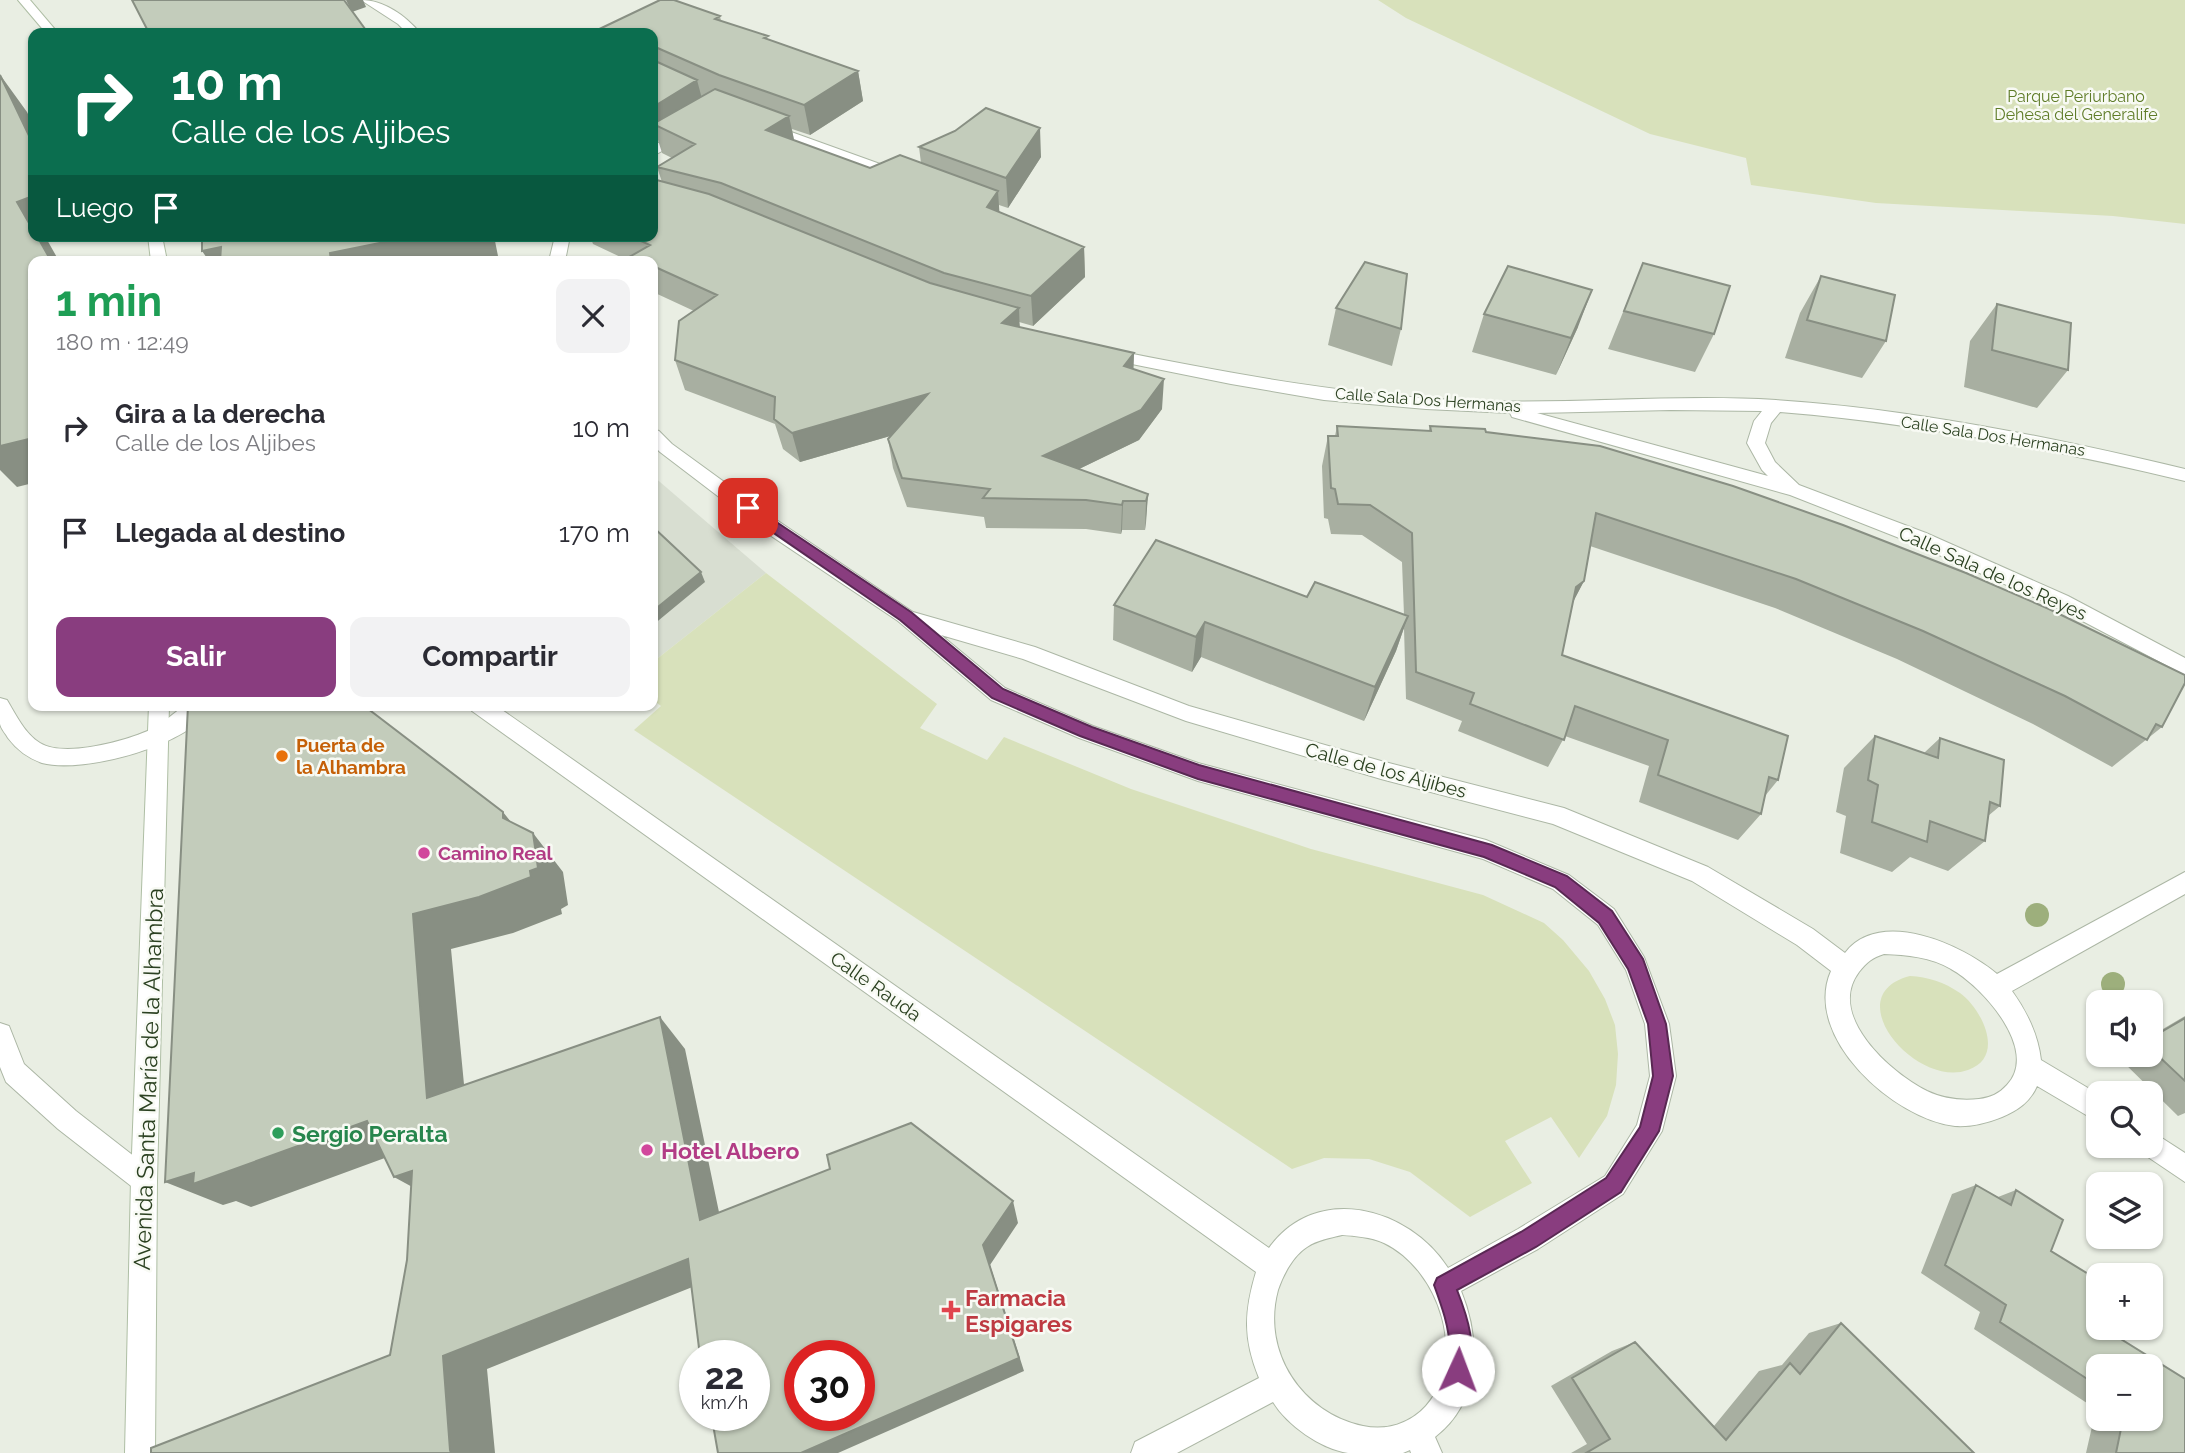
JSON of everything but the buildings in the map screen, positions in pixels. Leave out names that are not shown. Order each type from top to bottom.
[{"type":"street","points":[[24,0],[48,28]]},
{"type":"street","points":[[367,0],[409,28]]},
{"type":"street","points":[[658,149],[698,124]]},
{"type":"street","points":[[761,125],[918,183]]},
{"type":"street","name":"Calle Sala Dos Hermanas","points":[[1088,349],[1227,377],[1353,397],[1496,407],[1641,404],[1776,406],[1940,424],[2076,448],[2185,475]]},
{"type":"street","name":"Calle Sala de los Reyes","points":[[1776,406],[1763,421],[1756,443],[1769,466],[1796,490]]},
{"type":"street","name":"Calle Sala de los Reyes","points":[[1496,407],[1796,490],[1919,538],[2061,601],[2185,667]]},
{"type":"street","name":"Calle de los Aljibes","points":[[658,440],[768,524],[905,616],[998,694],[1086,732],[1198,772],[1486,850],[1561,882],[1606,917],[1636,965],[1657,1024],[1663,1076],[1649,1131],[1614,1185],[1528,1239],[1444,1285]]},
{"type":"street","name":"Calle de los Aljibes","points":[[905,616],[1028,653],[1186,713],[1381,770],[1556,815],[1700,874],[1805,937],[1845,967]]},
{"type":"street","points":[[0,706],[11,725],[31,748],[45,755],[68,759],[92,755],[159,735],[194,711]]},
{"type":"street","name":"Avenida Santa María de la Alhambra","points":[[141,1453],[144,1180],[159,711]]},
{"type":"street","name":"Calle Rauda","points":[[487,711],[1272,1266]]},
{"type":"street","points":[[1995,988],[2185,883]]},
{"type":"street","points":[[1884,943],[1911,944],[1940,951],[1969,966],[1995,988],[2019,1022],[2027,1040],[2029,1067],[2022,1091],[2003,1107],[1975,1114],[1942,1110],[1907,1096],[1878,1074],[1853,1046],[1840,1017],[1838,989],[1845,967],[1861,951],[1884,943]]},
{"type":"street","points":[[0,1035],[15,1073],[67,1120],[144,1180]]},
{"type":"street","points":[[2029,1067],[2086,1102]]},
{"type":"street","points":[[2163,1152],[2185,1168]]},
{"type":"street","points":[[1342,1221],[1371,1225],[1400,1237],[1425,1256],[1444,1285],[1458,1318],[1461,1353],[1455,1386],[1422,1443],[1354,1442],[1324,1432],[1298,1410],[1277,1384],[1264,1354],[1259,1323],[1262,1292],[1272,1266],[1290,1243],[1314,1228],[1342,1221]]},
{"type":"street","points":[[1146,1453],[1277,1384]]},
{"type":"shaded area","points":[[658,480],[766,573],[658,658]]},
{"type":"green space","name":"Parque Periurbano Dehesa del Generalife","points":[[1378,0],[2185,0],[2185,224],[2113,216],[1876,203],[1751,185],[1746,158],[1650,134],[1406,18]]},
{"type":"green space","points":[[766,573],[937,704],[920,728],[987,760],[1004,737],[1131,789],[1311,849],[1483,895],[1544,923],[1563,940],[1589,971],[1605,999],[1615,1025],[1618,1054],[1616,1085],[1607,1116],[1579,1158],[1551,1117],[1505,1141],[1532,1183],[1470,1217],[1410,1172],[1369,1159],[1324,1158],[1292,1169],[634,730],[661,706],[658,704],[658,658]]},
{"type":"green space","points":[[1910,976],[1930,979],[1948,986],[1960,993],[1976,1010],[1987,1033],[1988,1044],[1986,1055],[1979,1064],[1968,1070],[1948,1072],[1927,1066],[1907,1054],[1892,1037],[1882,1019],[1881,1001],[1889,986]]},
{"type":"place","name":"Puerta de la Alhambra","points":[[282,756]]},
{"type":"place","name":"Camino Real","points":[[424,853]]},
{"type":"place","name":"Sergio Peralta","points":[[278,1133]]},
{"type":"place","name":"Hotel Albero","points":[[647,1150]]},
{"type":"place","name":"Farmacia Espigares","points":[[951,1310]]},
{"type":"route","points":[[748,508],[905,616],[998,694],[1086,732],[1198,772],[1486,850],[1561,882],[1606,917],[1636,965],[1657,1024],[1663,1076],[1649,1131],[1614,1185],[1528,1239],[1444,1285],[1458,1318],[1461,1353],[1458,1370]]}]
